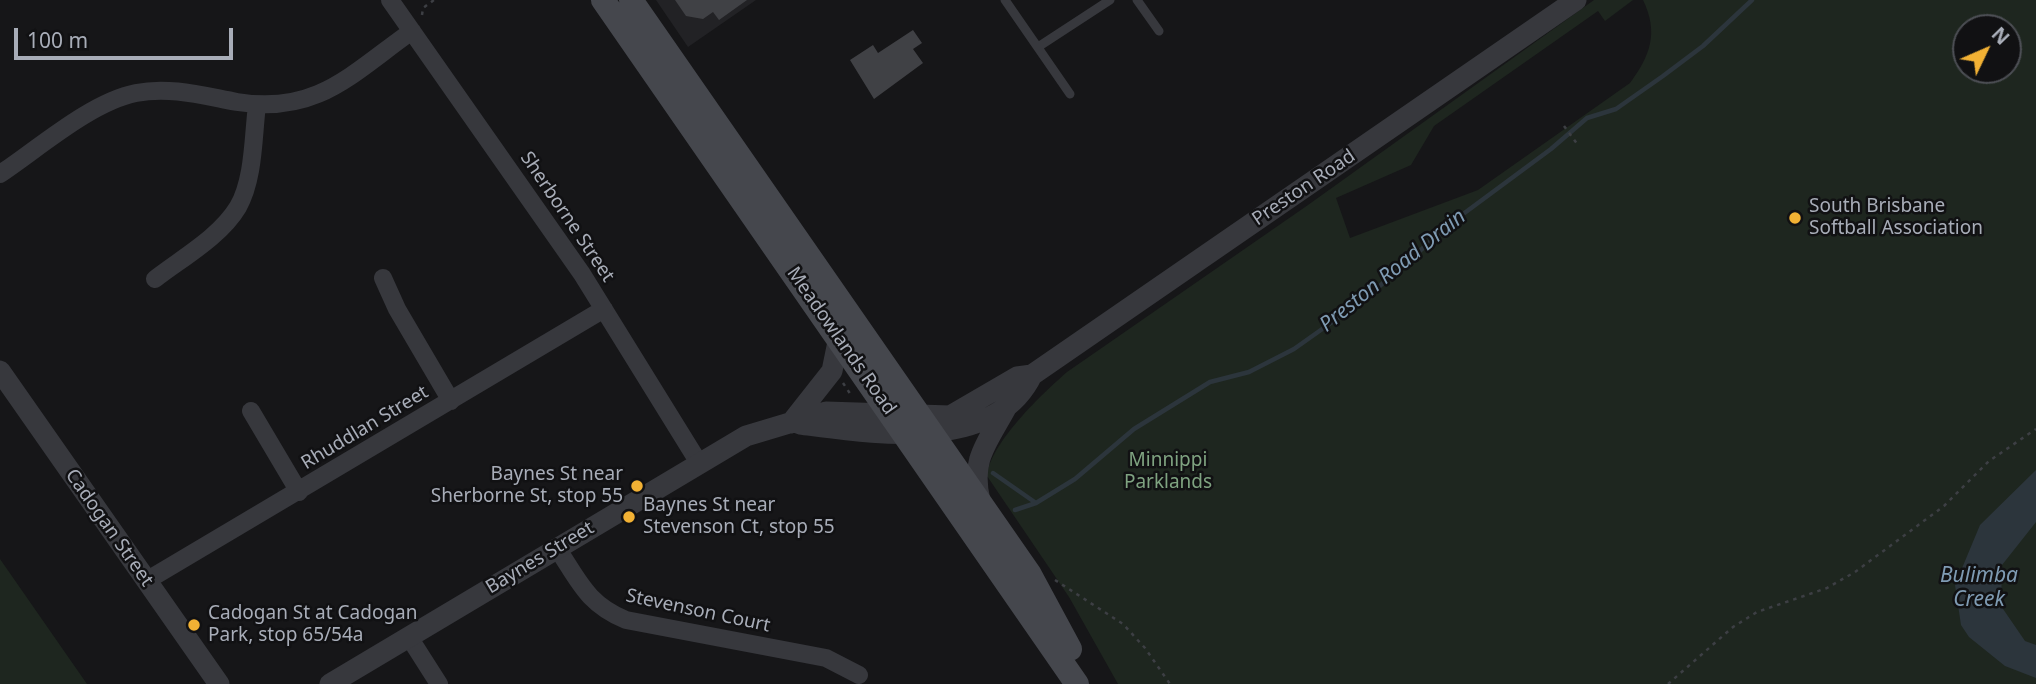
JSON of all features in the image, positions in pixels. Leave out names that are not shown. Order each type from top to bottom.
[{"type":"main road","name":"Meadowlands Road","points":[[603,0],[839,337],[980,502],[1029,573],[1088,684]]},
{"type":"main road","name":"Meadowlands Road","points":[[631,0],[913,425],[1077,684]]},
{"type":"street","name":"Sherborne Street","points":[[390,0],[604,309],[699,463]]},
{"type":"street","name":"Preston Road","points":[[913,425],[950,416],[1017,377],[1032,375],[1576,0]]},
{"type":"street","points":[[0,174],[105,103],[135,93],[164,90],[257,105],[294,104],[322,94],[410,29]]},
{"type":"street","points":[[155,279],[217,231],[237,208],[247,185],[257,105]]},
{"type":"street","points":[[383,278],[397,309],[451,401]]},
{"type":"street","name":"Rhuddlan Street","points":[[146,581],[604,309]]},
{"type":"street","points":[[791,423],[832,371],[839,337]]},
{"type":"street","name":"Cadogan Street","points":[[0,371],[219,684]]},
{"type":"street","name":"Preston Road","points":[[913,425],[968,427],[1007,407],[1025,389],[1032,375]]},
{"type":"street","points":[[980,502],[975,478],[976,465],[1007,407]]},
{"type":"street","points":[[251,411],[299,492]]},
{"type":"street","name":"Baynes Street","points":[[330,684],[746,436],[791,423],[913,425]]},
{"type":"street","name":"Stevenson Court","points":[[557,548],[589,598],[604,611],[626,620],[826,658],[859,675]]},
{"type":"street","points":[[409,637],[439,684]]},
{"type":"lane","points":[[1005,0],[1070,94]]},
{"type":"lane","points":[[1038,47],[1110,0]]},
{"type":"lane","points":[[1137,0],[1159,31]]},
{"type":"path","points":[[410,29],[434,0]]},
{"type":"path","points":[[1564,127],[1578,145]]},
{"type":"path","points":[[837,375],[851,396]]},
{"type":"path","points":[[1668,684],[1733,627],[1757,612],[1826,587],[1855,572],[1944,506],[1989,461],[2036,429]]},
{"type":"path","points":[[1053,579],[1108,612],[1154,658],[1170,684]]},
{"type":"shaded area","points":[[656,0],[756,0],[688,47]]},
{"type":"green space","name":"Minnippi Parklands","points":[[1594,0],[1633,0],[1605,21],[1598,11],[1434,126],[1411,165],[1336,198],[1350,238],[1478,190],[1630,83],[1643,63],[1650,44],[1651,23],[1643,0],[2036,0],[2036,684],[1118,684],[1069,597],[987,476],[990,463],[1007,434],[1067,372],[1308,205]]},
{"type":"green space","points":[[0,559],[87,684],[0,684]]},
{"type":"water","name":"Bulimba Creek","points":[[2036,470],[2036,522],[2002,565],[2001,606],[2025,641],[2036,645],[2036,678],[2005,666],[1969,637],[1961,625],[1955,585],[1980,525]]},
{"type":"building","points":[[675,0],[747,0],[719,20],[713,12],[703,19],[686,16]]},
{"type":"building","points":[[913,30],[922,43],[913,49],[923,63],[874,99],[850,60],[873,45],[878,53]]},
{"type":"waterway","name":"Preston Road Drain","points":[[1015,510],[1036,503],[1075,479],[1134,429],[1210,382],[1249,372],[1294,349],[1366,298],[1455,220],[1551,149],[1587,118],[1616,109],[1703,46],[1752,0]]},
{"type":"waterway","points":[[993,473],[1036,503]]},
{"type":"place","name":"South Brisbane Softball Association","points":[[1795,218]]},
{"type":"place","name":"Baynes St near Sherborne St, stop 55","points":[[637,486]]},
{"type":"place","name":"Baynes St near Stevenson Ct, stop 55","points":[[629,517]]},
{"type":"place","name":"Cadogan St at Cadogan Park, stop 65/54a","points":[[194,625]]}]
